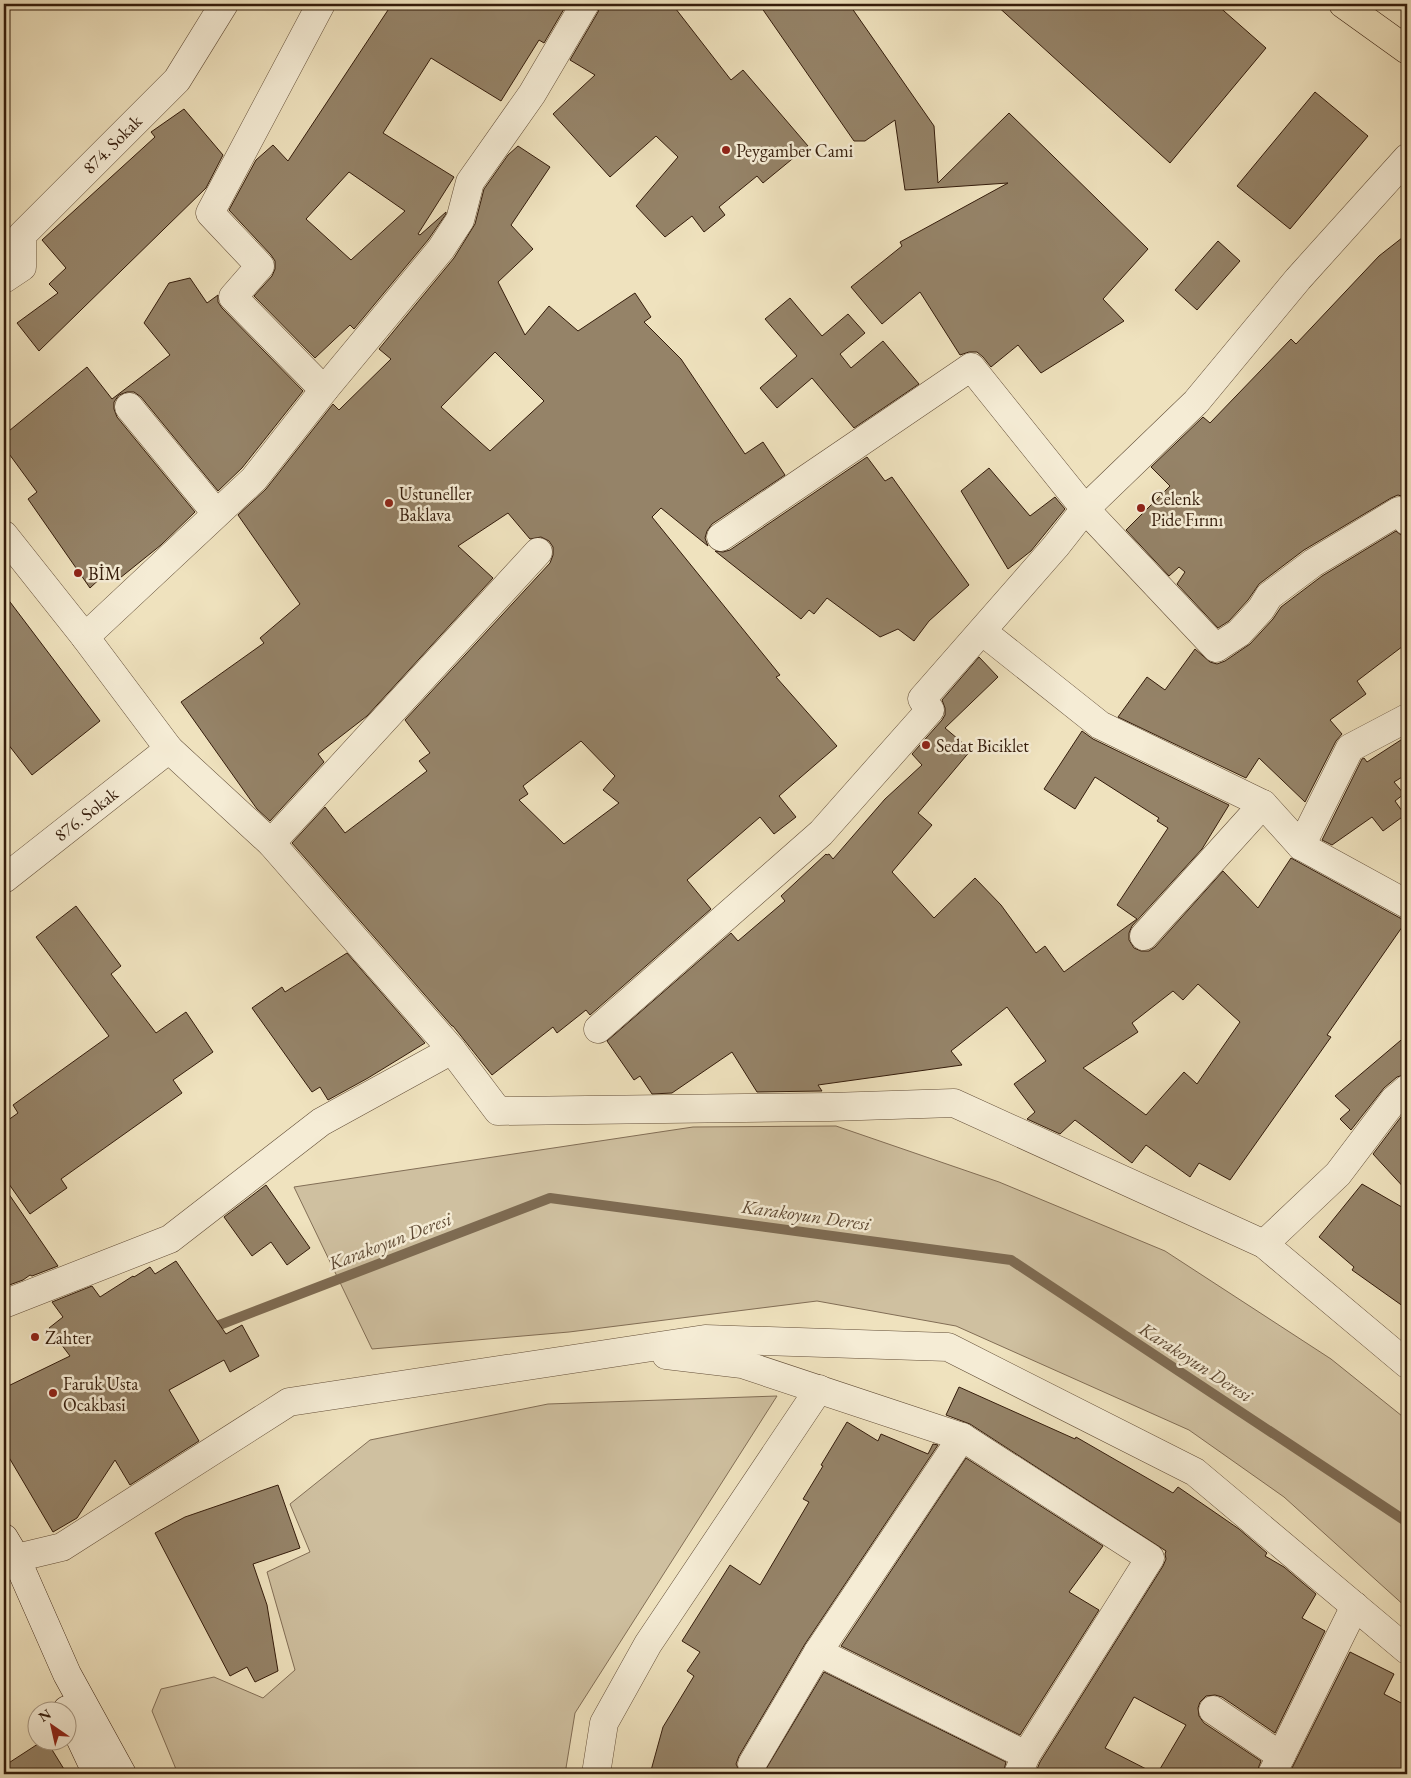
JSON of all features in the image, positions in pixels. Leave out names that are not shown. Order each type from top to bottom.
[{"type":"main road","points":[[1343,4],[1407,50]]},
{"type":"street","name":"874. Sokak","points":[[4,278],[22,267],[22,235],[177,80],[224,4]]},
{"type":"street","points":[[321,4],[210,213],[260,266],[233,297],[324,390]]},
{"type":"street","points":[[85,637],[254,479],[324,390],[441,249],[460,220],[470,182],[532,94],[585,4]]},
{"type":"street","points":[[598,1029],[822,833],[930,710],[922,699],[983,632],[1085,509],[1196,402],[1298,279],[1407,158]]},
{"type":"street","points":[[721,537],[971,367],[1085,509],[1216,648],[1239,633],[1262,609],[1269,596],[1314,563],[1400,512],[1407,521]]},
{"type":"street","points":[[129,407],[216,513]]},
{"type":"street","points":[[4,535],[85,637],[169,749],[272,844],[452,1050],[498,1111],[830,1107],[954,1103],[1264,1244],[1407,1364]]},
{"type":"street","points":[[272,844],[538,552]]},
{"type":"street","points":[[983,632],[1100,725],[1263,804],[1301,846],[1407,904]]},
{"type":"street","points":[[1301,846],[1350,748],[1407,718]]},
{"type":"street","name":"876. Sokak","points":[[4,879],[169,749]]},
{"type":"street","points":[[1144,936],[1263,804]]},
{"type":"street","points":[[4,1304],[170,1239],[321,1122],[452,1050]]},
{"type":"street","points":[[1264,1244],[1338,1174],[1394,1100],[1407,1089]]},
{"type":"street","points":[[8,1556],[62,1547],[289,1402],[705,1339],[948,1347],[1194,1472],[1407,1650]]},
{"type":"street","points":[[630,1350],[742,1364],[962,1437],[1150,1558],[1022,1765],[818,1652]]},
{"type":"street","points":[[596,1774],[604,1723],[648,1644],[819,1389]]},
{"type":"street","points":[[752,1764],[818,1652],[962,1437]]},
{"type":"street","points":[[8,1556],[97,1774]]},
{"type":"street","points":[[8,1556],[67,1674],[122,1774]]},
{"type":"street","points":[[1213,1710],[1277,1765],[1355,1606]]},
{"type":"shaded area","points":[[836,1126],[999,1182],[1165,1251],[1331,1359],[1407,1420],[1407,1608],[1284,1497],[1189,1430],[956,1326],[817,1301],[569,1332],[372,1349],[294,1187],[693,1127]]},
{"type":"shaded area","points":[[777,1396],[575,1713],[565,1774],[178,1774],[152,1711],[161,1689],[214,1677],[263,1698],[295,1670],[267,1572],[310,1552],[290,1504],[370,1440],[548,1404]]},
{"type":"building","points":[[392,4],[556,4],[564,9],[544,43],[539,40],[501,101],[431,58],[383,133],[454,177],[418,234],[420,235],[446,212],[446,214],[428,240],[354,329],[350,325],[315,358],[254,296],[272,276],[275,269],[275,261],[229,210],[256,160],[273,145],[288,161]],"holes":[[[349,172],[405,211],[351,260],[306,219]]]},
{"type":"building","points":[[601,4],[672,4],[731,80],[743,70],[808,146],[763,183],[757,176],[719,207],[725,215],[704,232],[692,216],[665,237],[636,206],[678,157],[656,136],[610,177],[553,114],[595,75],[570,60]]},
{"type":"building","points":[[759,4],[849,4],[934,126],[938,183],[1009,113],[1148,249],[1103,299],[1124,321],[1041,373],[1018,345],[991,367],[977,352],[960,355],[920,292],[882,324],[851,287],[902,246],[900,242],[1008,183],[905,190],[895,120],[865,141],[854,141]]},
{"type":"building","points":[[995,4],[1216,4],[1266,48],[1170,163]]},
{"type":"building","points":[[1315,92],[1368,136],[1290,229],[1237,186]]},
{"type":"building","points":[[184,109],[223,155],[206,188],[39,351],[17,323],[58,293],[49,284],[66,268],[42,240],[155,137],[151,132]]},
{"type":"building","points":[[518,146],[550,167],[511,225],[533,249],[498,282],[525,335],[549,306],[578,331],[635,293],[651,317],[644,322],[681,359],[745,454],[763,442],[785,475],[712,524],[705,538],[708,546],[661,508],[652,517],[780,675],[776,677],[837,746],[779,796],[796,817],[774,834],[760,817],[687,880],[711,909],[590,1015],[586,1010],[557,1033],[553,1027],[492,1075],[453,1026],[292,843],[325,807],[345,833],[427,771],[419,761],[430,753],[405,720],[550,563],[553,547],[549,541],[541,537],[530,539],[508,513],[458,546],[493,578],[367,716],[318,754],[324,762],[270,821],[257,809],[181,702],[264,643],[260,638],[300,604],[238,515],[266,489],[333,404],[339,410],[391,359],[379,349],[454,258],[475,224],[484,189],[508,155]],"holes":[[[495,352],[544,401],[490,451],[441,407]],[[581,741],[615,776],[603,790],[619,803],[564,844],[519,800],[528,794],[523,786]]]},
{"type":"building","points":[[1407,234],[1407,498],[1398,495],[1391,498],[1304,550],[1259,584],[1248,600],[1229,621],[1218,628],[1177,584],[1185,572],[1179,567],[1169,576],[1126,530],[1170,486],[1151,467],[1203,417],[1210,423],[1291,339],[1296,344],[1379,256]]},
{"type":"building","points":[[1218,241],[1240,261],[1197,310],[1175,290]]},
{"type":"building","points":[[190,278],[207,303],[218,295],[218,302],[222,308],[303,391],[242,468],[218,491],[141,397],[134,392],[119,395],[114,402],[117,417],[195,512],[161,545],[115,582],[107,572],[90,588],[28,499],[37,492],[4,447],[4,435],[87,367],[112,399],[170,355],[144,323],[169,283]]},
{"type":"building","points":[[790,298],[822,336],[848,314],[865,333],[840,354],[851,368],[883,341],[919,384],[854,428],[812,378],[777,408],[760,388],[797,356],[765,319]]},
{"type":"building","points":[[867,457],[885,481],[892,477],[969,585],[929,621],[914,641],[898,629],[880,637],[827,598],[814,614],[809,610],[801,619],[715,551],[723,552],[730,550]]},
{"type":"building","points":[[989,468],[1030,516],[1055,497],[1065,509],[1031,551],[1008,569],[961,491]]},
{"type":"building","points":[[1396,531],[1401,535],[1407,536],[1407,643],[1357,681],[1366,694],[1330,720],[1342,734],[1336,741],[1305,802],[1259,758],[1246,778],[1118,717],[1147,677],[1165,690],[1195,649],[1210,662],[1217,664],[1225,661],[1250,644],[1273,619],[1281,607],[1322,576]]},
{"type":"building","points":[[4,594],[100,721],[32,775],[4,739]]},
{"type":"building","points":[[979,657],[998,677],[945,728],[971,750],[918,813],[932,825],[892,872],[934,918],[975,878],[1001,905],[1036,953],[1045,946],[1064,972],[1137,919],[1117,905],[1168,828],[1157,821],[1159,818],[1095,777],[1075,809],[1044,789],[1082,731],[1093,739],[1229,805],[1202,849],[1132,926],[1129,940],[1134,948],[1141,951],[1149,951],[1155,947],[1223,871],[1258,908],[1291,858],[1400,918],[1407,920],[1327,1035],[1331,1037],[1230,1180],[1199,1163],[1190,1177],[1146,1145],[1132,1163],[1075,1120],[1060,1134],[1027,1119],[1035,1112],[1014,1084],[1046,1061],[1007,1007],[951,1051],[962,1065],[818,1085],[822,1091],[757,1092],[732,1052],[672,1093],[652,1094],[640,1076],[634,1080],[607,1041],[731,933],[738,941],[785,901],[781,896],[826,854],[829,854],[833,859],[885,799],[922,765],[912,754],[945,715],[942,700]],"holes":[[[1198,984],[1240,1022],[1197,1084],[1184,1072],[1146,1115],[1083,1068],[1138,1032],[1132,1023],[1173,991],[1183,1000]]]},
{"type":"building","points":[[1407,736],[1407,774],[1394,782],[1404,794],[1395,801],[1405,815],[1383,831],[1372,817],[1332,845],[1322,840],[1362,759],[1364,758],[1367,762]]},
{"type":"building","points":[[76,906],[121,966],[111,974],[156,1033],[186,1012],[213,1052],[173,1080],[182,1093],[61,1179],[67,1188],[30,1214],[4,1177],[4,1123],[18,1113],[13,1105],[109,1036],[36,937]]},
{"type":"building","points":[[347,953],[425,1043],[328,1100],[320,1087],[312,1092],[252,1008],[282,987],[285,992]]},
{"type":"building","points":[[1407,1035],[1407,1074],[1397,1077],[1384,1088],[1351,1130],[1340,1119],[1350,1110],[1335,1096]]},
{"type":"building","points":[[1407,1109],[1407,1191],[1373,1154]]},
{"type":"building","points":[[1362,1184],[1407,1210],[1407,1309],[1352,1270],[1354,1267],[1319,1237]]},
{"type":"building","points":[[266,1185],[310,1248],[287,1265],[271,1242],[252,1256],[224,1217]]},
{"type":"building","points":[[4,1187],[58,1266],[32,1276],[30,1275],[23,1280],[4,1287]]},
{"type":"building","points":[[176,1261],[226,1334],[242,1325],[259,1356],[230,1372],[224,1360],[169,1390],[199,1441],[130,1485],[115,1460],[77,1518],[53,1532],[4,1449],[4,1388],[70,1356],[49,1328],[63,1317],[52,1302],[92,1286],[100,1297],[150,1267],[155,1274]]},
{"type":"building","points":[[959,1387],[1075,1439],[1076,1437],[1173,1493],[1178,1487],[1239,1529],[1267,1553],[1265,1556],[1284,1567],[1316,1594],[1302,1618],[1325,1631],[1275,1733],[1222,1697],[1215,1695],[1206,1696],[1200,1702],[1198,1708],[1199,1716],[1204,1723],[1261,1761],[1256,1774],[1157,1774],[1186,1725],[1134,1697],[1105,1748],[1156,1774],[1035,1774],[1040,1762],[1163,1566],[1166,1559],[1166,1551],[970,1424],[946,1415]]},
{"type":"building","points":[[847,1422],[878,1441],[881,1434],[928,1454],[933,1444],[938,1445],[805,1644],[739,1756],[736,1764],[741,1774],[650,1774],[663,1727],[694,1676],[687,1671],[700,1652],[682,1641],[730,1565],[760,1585],[809,1502],[803,1499]]},
{"type":"building","points":[[966,1458],[1103,1546],[1069,1592],[1099,1610],[1020,1735],[841,1646]]},
{"type":"building","points":[[278,1485],[300,1548],[253,1564],[267,1605],[278,1671],[255,1682],[247,1667],[230,1676],[155,1533],[185,1517]]},
{"type":"building","points":[[1350,1652],[1394,1674],[1384,1694],[1407,1706],[1407,1774],[1289,1774]]},
{"type":"building","points":[[824,1672],[1006,1762],[1003,1774],[763,1774]]},
{"type":"building","points":[[29,1750],[52,1750],[67,1774],[4,1774],[4,1766]]},
{"type":"waterway","name":"Karakoyun Deresi","points":[[209,1329],[550,1198],[1011,1260],[1407,1522]]},
{"type":"place","name":"Peygamber Cami","points":[[726,150]]},
{"type":"place","name":"Ustuneller Baklava","points":[[389,503]]},
{"type":"place","name":"Celenk Pide Fırını","points":[[1141,508]]},
{"type":"place","name":"BİM","points":[[78,573]]},
{"type":"place","name":"Sedat Biciklet","points":[[926,745]]},
{"type":"place","name":"Zahter","points":[[35,1337]]},
{"type":"place","name":"Faruk Usta Ocakbasi","points":[[53,1393]]}]
